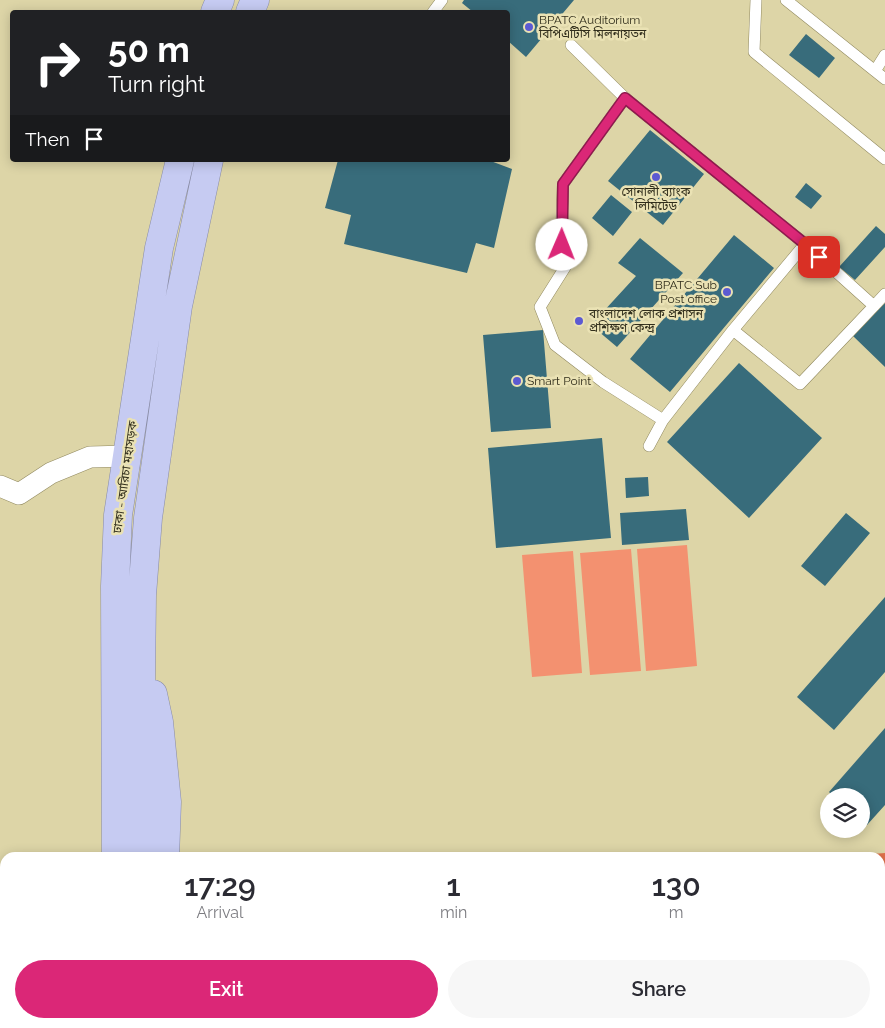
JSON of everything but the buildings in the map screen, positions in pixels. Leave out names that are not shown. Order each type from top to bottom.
[{"type":"highway","name":"ঢাকা - আরিচা মহাসড়ক","points":[[116,852],[115,586],[118,515],[159,248],[180,162]]},
{"type":"highway","points":[[139,852],[142,595],[148,518],[178,306],[209,162]]},
{"type":"highway","points":[[141,636],[159,722],[167,802],[165,852]]},
{"type":"street","points":[[0,486],[19,494],[51,473],[90,457],[127,456]]},
{"type":"lane","points":[[756,0],[754,52],[885,159]]},
{"type":"lane","points":[[786,0],[885,79]]},
{"type":"lane","points":[[571,44],[625,98],[805,244],[874,306]]},
{"type":"lane","points":[[874,71],[885,55]]},
{"type":"lane","points":[[625,98],[563,184],[562,245],[574,253],[540,307],[555,345],[603,382],[663,420]]},
{"type":"lane","points":[[650,446],[663,420],[733,330],[805,244]]},
{"type":"lane","points":[[733,330],[800,384],[885,294]]},
{"type":"shaded area","points":[[687,545],[697,666],[646,671],[637,549]]},
{"type":"shaded area","points":[[631,549],[641,671],[590,675],[580,553]]},
{"type":"shaded area","points":[[573,551],[582,673],[532,677],[522,555]]},
{"type":"place","name":"BPATC Auditorium বিপিএটিসি মিলনায়তন","points":[[529,27]]},
{"type":"place","name":"সোনালী ব্যাংক লিমিটেড","points":[[656,177]]},
{"type":"place","name":"BPATC Sub Post office","points":[[727,292]]},
{"type":"place","name":"বাংলাদেশ লোক প্রশাসন প্রশিক্ষণ কেন্দ্র","points":[[579,321]]},
{"type":"place","name":"Smart Point","points":[[517,381]]},
{"type":"route","points":[[562,245],[563,184],[625,98],[819,257]]}]
